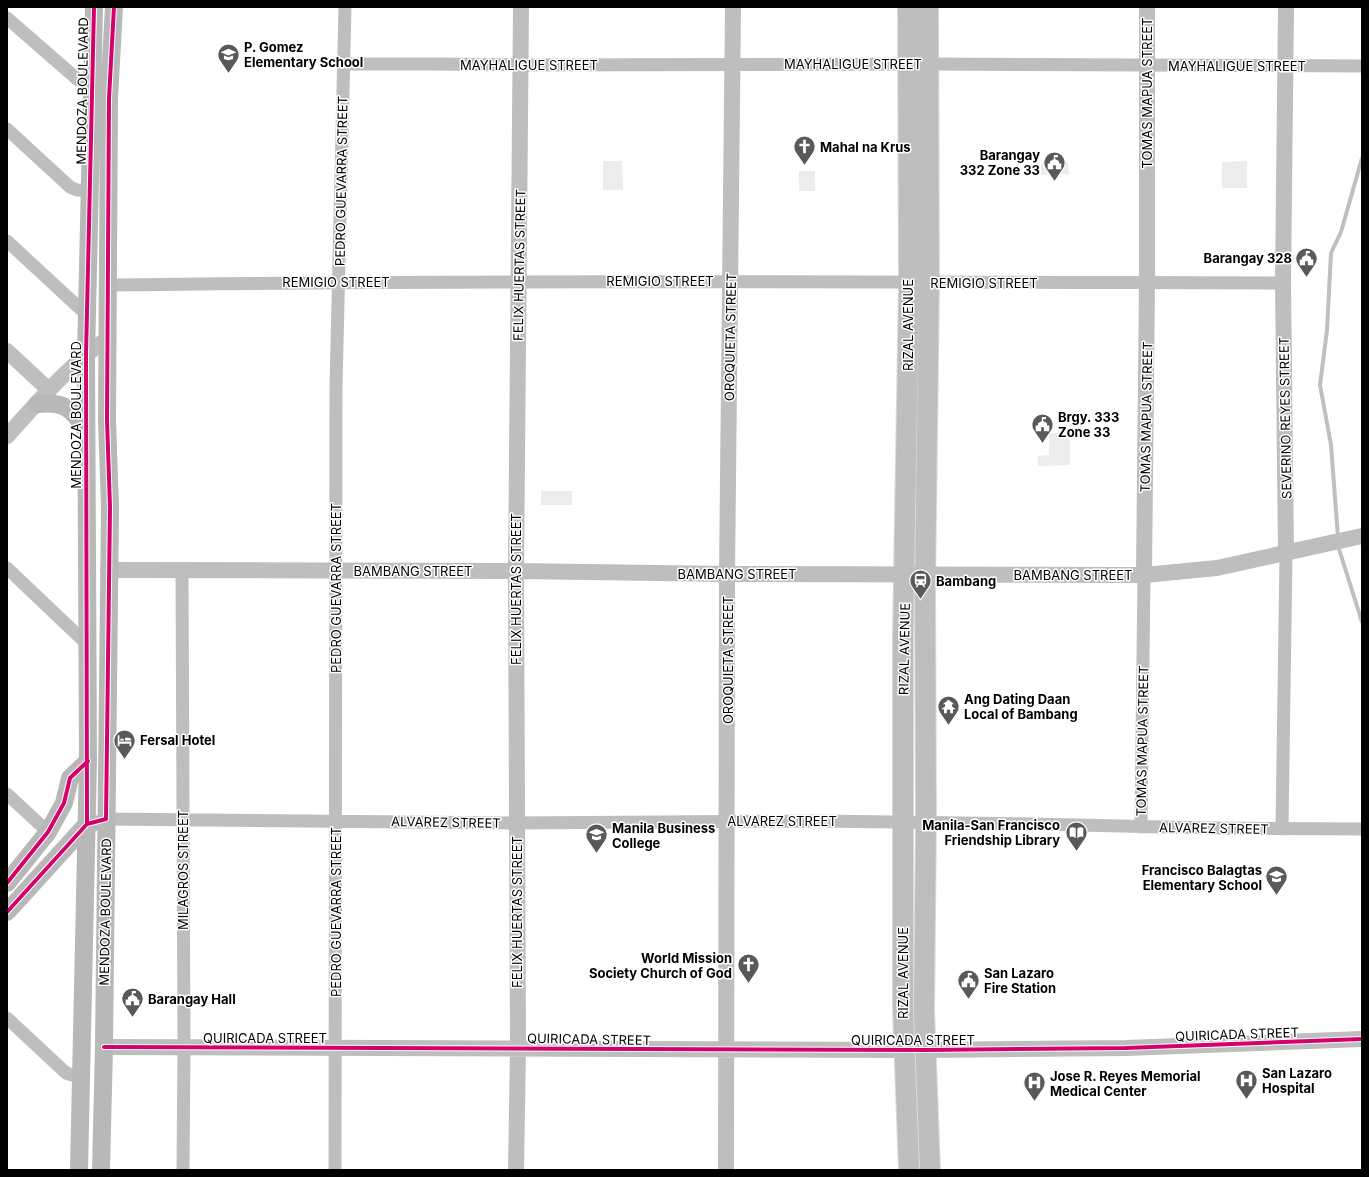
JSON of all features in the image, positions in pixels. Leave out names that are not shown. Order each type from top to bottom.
[{"type":"main road","name":"MENDOZA BOULEVARD","points":[[79,1170],[88,761],[86,355],[94,7]]},
{"type":"main road","name":"MENDOZA BOULEVARD","points":[[101,1170],[104,1047],[108,570],[110,507],[107,420],[109,98],[114,7]]},
{"type":"main road","name":"RIZAL AVENUE","points":[[908,7],[908,283],[903,822],[903,1010],[909,1170]]},
{"type":"main road","name":"RIZAL AVENUE","points":[[928,7],[929,283],[925,574],[926,822],[924,1010],[930,1170]]},
{"type":"main road","points":[[37,404],[48,403],[68,408],[76,415],[86,430]]},
{"type":"main road","points":[[7,883],[48,832],[64,803],[70,778],[88,761]]},
{"type":"main road","points":[[7,912],[87,824],[106,819]]},
{"type":"main road","points":[[903,1010],[924,1010]]},
{"type":"street","name":"PEDRO GUEVARRA STREET","points":[[335,1170],[336,394],[344,7]]},
{"type":"street","name":"FELIX HUERTAS STREET","points":[[516,1170],[518,1048],[516,571],[521,7]]},
{"type":"street","name":"OROQUIETA STREET","points":[[726,1170],[728,821],[727,574],[733,7]]},
{"type":"street","name":"TOMAS MAPUA STREET","points":[[1141,827],[1147,283],[1147,7]]},
{"type":"street","name":"SEVERINO REYES STREET","points":[[1282,829],[1286,554],[1284,283],[1286,7]]},
{"type":"street","points":[[7,18],[77,79],[86,83],[92,83]]},
{"type":"street","name":"MAYHALIGUE STREET","points":[[344,64],[1362,66]]},
{"type":"street","points":[[7,129],[70,187],[77,190],[90,191]]},
{"type":"street","points":[[7,241],[88,315]]},
{"type":"street","name":"REMIGIO STREET","points":[[108,285],[339,282],[731,281],[908,283],[1284,283]]},
{"type":"street","points":[[7,436],[49,390],[86,355],[107,339]]},
{"type":"street","points":[[7,351],[49,390]]},
{"type":"street","name":"BAMBANG STREET","points":[[108,570],[1144,575],[1217,568],[1362,536]]},
{"type":"street","points":[[7,568],[87,644]]},
{"type":"street","name":"MILAGROS STREET","points":[[182,570],[184,1047],[183,1170]]},
{"type":"street","points":[[7,794],[48,832]]},
{"type":"street","name":"ALVAREZ STREET","points":[[106,819],[516,823],[728,821],[926,822],[1141,827],[1362,829]]},
{"type":"street","points":[[7,1018],[66,1073],[81,1076]]},
{"type":"street","name":"QUIRICADA STREET","points":[[104,1047],[925,1050],[1126,1048],[1362,1039]]},
{"type":"shaded area","points":[[603,161],[622,161],[623,190],[603,190]]},
{"type":"shaded area","points":[[1247,161],[1247,188],[1222,188],[1222,162]]},
{"type":"shaded area","points":[[1068,162],[1069,174],[1041,175],[1041,163]]},
{"type":"shaded area","points":[[799,171],[815,171],[815,191],[799,191]]},
{"type":"shaded area","points":[[1070,432],[1070,465],[1038,466],[1038,456],[1049,455],[1049,433]]},
{"type":"shaded area","points":[[541,491],[572,491],[572,505],[541,505]]},
{"type":"waterway","points":[[1338,537],[1331,445],[1320,385],[1327,330],[1331,253],[1341,232],[1362,158]]},
{"type":"waterway","points":[[1338,544],[1362,622]]},
{"type":"tram line","points":[[911,7],[909,598],[910,1061],[915,1170]]},
{"type":"tram line","points":[[924,7],[919,599],[918,1058],[924,1170]]},
{"type":"cycle path","points":[[87,824],[86,355],[94,7]]},
{"type":"cycle path","points":[[7,912],[87,824],[106,819],[110,507],[107,420],[109,98],[114,7]]},
{"type":"cycle path","points":[[7,883],[48,832],[64,803],[70,778],[88,761]]},
{"type":"cycle path","points":[[104,1047],[925,1050],[1126,1048],[1362,1039]]},
{"type":"place","name":"P. Gomez Elementary School","points":[[229,74]]},
{"type":"place","name":"Mahal na Krus","points":[[804,166]]},
{"type":"place","name":"Barangay 332 Zone 33","points":[[1055,182]]},
{"type":"place","name":"Barangay 328","points":[[1307,278]]},
{"type":"place","name":"Brgy. 333 Zone 33","points":[[1043,444]]},
{"type":"place","name":"Bambang","points":[[920,600]]},
{"type":"place","name":"Ang Dating Daan Local of Bambang","points":[[948,726]]},
{"type":"place","name":"Fersal Hotel","points":[[124,760]]},
{"type":"place","name":"Manila-San Francisco Friendship Library","points":[[1076,852]]},
{"type":"place","name":"Manila Business College","points":[[596,854]]},
{"type":"place","name":"Francisco Balagtas Elementary School","points":[[1277,896]]},
{"type":"place","name":"World Mission Society Church of God","points":[[748,984]]},
{"type":"place","name":"San Lazaro Fire Station","points":[[969,1000]]},
{"type":"place","name":"Barangay Hall","points":[[132,1018]]},
{"type":"place","name":"San Lazaro Hospital","points":[[1246,1100]]},
{"type":"place","name":"Jose R. Reyes Memorial Medical Center","points":[[1034,1102]]}]
